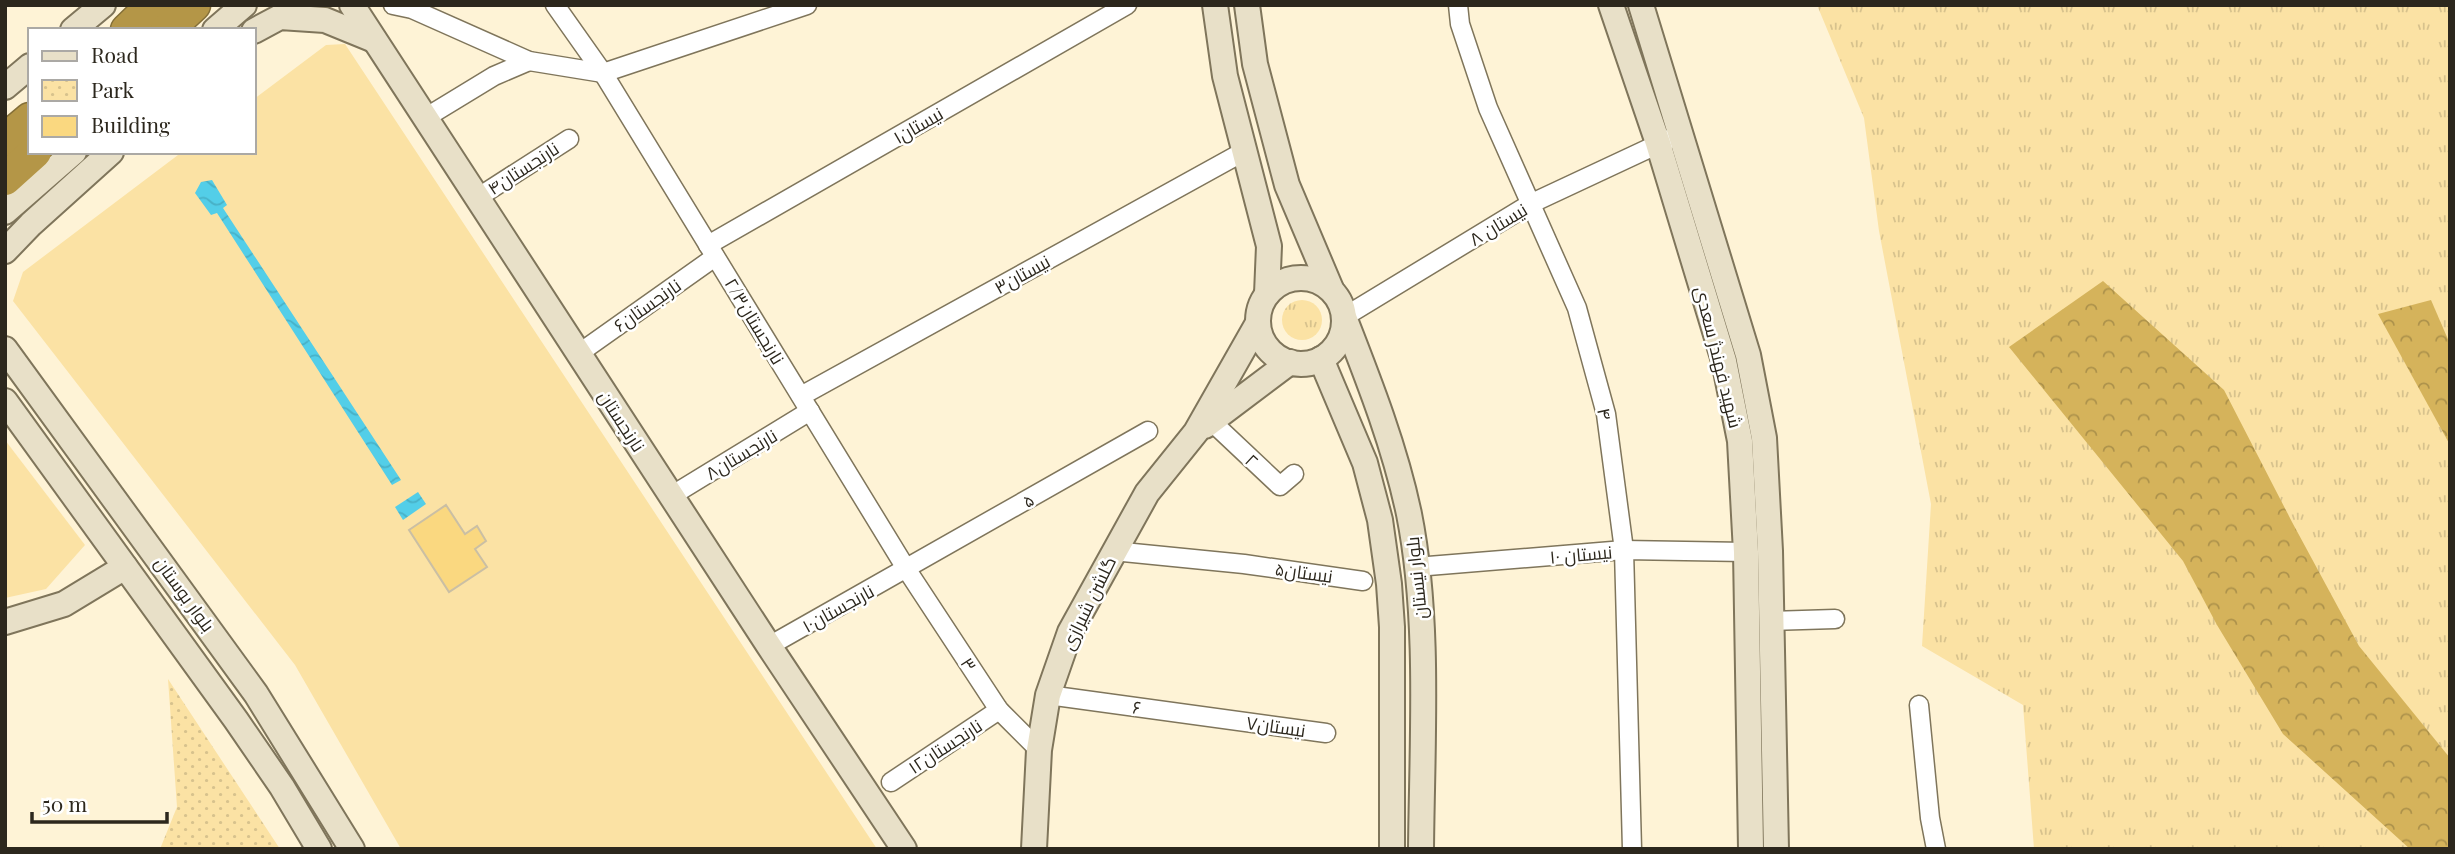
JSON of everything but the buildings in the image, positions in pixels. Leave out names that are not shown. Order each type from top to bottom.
[{"type":"highway","points":[[129,28],[153,5]]},
{"type":"highway","points":[[169,28],[194,5]]},
{"type":"highway","points":[[5,140],[28,121]]},
{"type":"highway","points":[[5,179],[32,154]]},
{"type":"street","points":[[217,28],[244,5]]},
{"type":"street","points":[[256,28],[280,5]]},
{"type":"street","name":"نارنجستان","points":[[352,5],[769,646],[905,845]]},
{"type":"street","points":[[393,5],[412,9],[529,61],[603,73],[807,5]]},
{"type":"street","name":"۲/۳نارنجستان","points":[[555,5],[603,73],[907,570]]},
{"type":"street","name":"۱نیستان","points":[[712,251],[1127,5]]},
{"type":"street","points":[[1215,5],[1225,76],[1269,246],[1267,294],[1258,323],[1261,336],[1268,348],[1278,357],[1300,364],[1321,359],[1331,351],[1339,342],[1344,317],[1342,307],[1331,289],[1287,185],[1255,64],[1247,5]]},
{"type":"street","name":"۴","points":[[1458,5],[1460,24],[1488,108],[1577,309],[1606,414],[1625,550],[1632,849]]},
{"type":"street","name":"شهید فهندژ سعدی","points":[[1611,5],[1670,139],[1748,355],[1764,438],[1776,849]]},
{"type":"street","name":"شهید فهندژ سعدی","points":[[1642,5],[1740,441],[1746,552],[1751,849]]},
{"type":"street","points":[[75,28],[97,7]]},
{"type":"street","points":[[256,30],[280,18],[325,20],[374,40]]},
{"type":"street","points":[[425,118],[494,76],[529,61]]},
{"type":"street","points":[[5,87],[28,68]]},
{"type":"street","name":"۴نارنجستان","points":[[477,198],[569,139]]},
{"type":"street","name":"نیستان ۸","points":[[1344,317],[1530,204],[1670,139]]},
{"type":"street","name":"۳نیستان","points":[[805,404],[1243,152]]},
{"type":"street","points":[[5,212],[72,154]]},
{"type":"street","points":[[5,251],[109,154]]},
{"type":"street","name":"۶نارنجستان","points":[[578,354],[712,251]]},
{"type":"street","points":[[1267,294],[1278,284],[1298,278],[1319,281],[1331,289]]},
{"type":"street","name":"بلوار نیستان","points":[[1344,317],[1393,455],[1409,514],[1421,625],[1421,849]]},
{"type":"street","name":"گلشن شیرازی","points":[[1204,427],[1258,323]]},
{"type":"street","name":"بلوار بوستان","points":[[5,349],[256,694],[347,847]]},
{"type":"street","name":"بلوار نیستان","points":[[1321,359],[1365,463],[1380,520],[1392,627],[1392,849]]},
{"type":"street","name":"گلشن شیرازی","points":[[1032,845],[1039,750],[1048,695],[1070,632],[1113,551],[1147,493],[1204,427],[1290,362]]},
{"type":"street","name":"بلوار بوستان","points":[[5,401],[244,731],[320,849]]},
{"type":"street","name":"۸نارنجستان","points":[[671,496],[805,404]]},
{"type":"street","name":"۲","points":[[1204,427],[1280,486],[1294,474]]},
{"type":"street","name":"۵","points":[[907,570],[1148,431]]},
{"type":"street","name":"نیستان ۱۰","points":[[1416,567],[1625,550],[1746,552]]},
{"type":"street","name":"۵نیستان","points":[[1113,551],[1244,564],[1363,580]]},
{"type":"street","points":[[5,622],[64,604],[124,567]]},
{"type":"street","name":"۱۰نارنجستان","points":[[769,646],[907,570]]},
{"type":"street","name":"۳","points":[[907,570],[999,710],[1039,750]]},
{"type":"street","points":[[1771,621],[1835,619]]},
{"type":"street","name":"۶","points":[[1048,695],[1227,719]]},
{"type":"street","points":[[1919,705],[1930,818],[1936,849]]},
{"type":"street","name":"۱۲نارنجستان","points":[[891,782],[999,710]]},
{"type":"street","name":"۷نیستان","points":[[1227,719],[1326,733]]},
{"type":"green space","points":[[1817,5],[2450,5],[2450,849],[2034,849],[2023,705],[1922,646],[1931,504],[1879,231],[1864,118]]},
{"type":"green space","points":[[345,44],[877,849],[401,849],[295,665],[13,301],[23,272],[179,154],[256,154],[256,98],[326,45]]},
{"type":"green space","points":[[2103,281],[2224,390],[2359,646],[2450,758],[2450,849],[2410,849],[2283,734],[2217,625],[2183,561],[2009,347]]},
{"type":"green space","points":[[1302,300],[1316,306],[1322,320],[1316,334],[1302,340],[1288,334],[1282,320],[1288,306]]},
{"type":"green space","points":[[2431,300],[2450,344],[2450,445],[2378,314]]},
{"type":"green space","points":[[5,440],[85,545],[46,589],[5,598]]},
{"type":"green space","points":[[168,679],[280,849],[160,849],[177,807]]},
{"type":"water","points":[[212,180],[227,205],[223,208],[401,480],[392,485],[217,213],[211,215],[195,193],[201,182]]},
{"type":"water","points":[[418,492],[426,504],[403,520],[395,507]]}]
